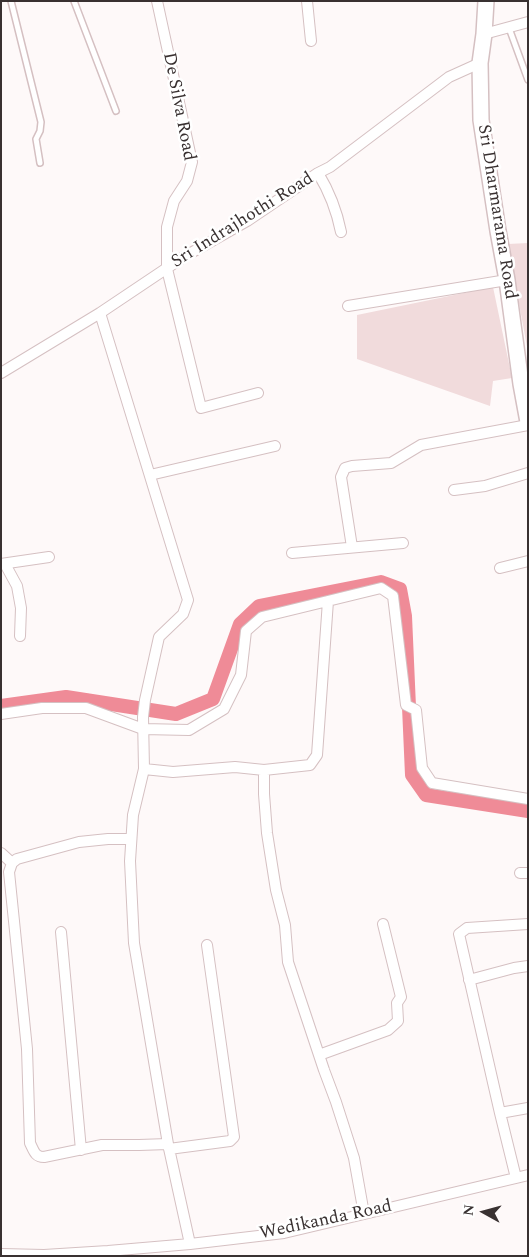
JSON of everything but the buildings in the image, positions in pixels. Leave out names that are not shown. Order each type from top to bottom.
[{"type":"street","name":"De Silva Road","points":[[156,1],[192,162],[187,181],[174,201],[167,227],[167,269],[201,408],[258,393]]},
{"type":"street","points":[[307,1],[311,41]]},
{"type":"street","name":"Sri Dharmarama Road","points":[[486,1],[480,63],[481,120],[498,231],[525,383],[528,423]]},
{"type":"street","points":[[484,34],[528,22]]},
{"type":"street","name":"Sri Indrajhothi Road","points":[[1,373],[100,313],[182,258],[247,221],[318,173],[330,167],[449,77],[480,63]]},
{"type":"street","points":[[318,173],[330,195],[341,232]]},
{"type":"street","points":[[348,306],[507,280]]},
{"type":"street","points":[[100,313],[188,600],[182,614],[159,637],[142,717],[144,769],[134,815],[130,861],[134,943],[168,1146],[190,1244]]},
{"type":"street","points":[[352,547],[341,477],[346,468],[392,463],[421,445],[528,423]]},
{"type":"street","points":[[150,475],[275,446]]},
{"type":"street","points":[[454,490],[485,486],[528,473]]},
{"type":"street","points":[[292,553],[403,543]]},
{"type":"street","points":[[20,636],[21,608],[17,586],[3,564],[49,557]]},
{"type":"street","points":[[500,568],[528,561]]},
{"type":"street","points":[[1,714],[42,708],[86,708],[143,729],[189,730],[224,709],[241,675],[246,631],[262,617],[381,588],[393,596],[406,705],[416,710],[422,768],[432,783],[528,799]]},
{"type":"street","points":[[144,769],[174,772],[235,767],[264,770],[310,765],[317,755],[328,601]]},
{"type":"street","points":[[264,770],[264,794],[268,833],[276,890],[285,925],[288,962],[354,1158],[364,1214]]},
{"type":"street","points":[[131,838],[79,842],[17,859],[12,863],[9,872],[27,1049],[30,1143],[35,1154],[39,1157],[44,1157],[102,1145],[168,1146],[230,1140],[234,1137],[207,945]]},
{"type":"street","points":[[1,853],[12,863]]},
{"type":"street","points":[[319,1055],[388,1030],[398,1021],[397,1003],[401,996],[383,924]]},
{"type":"street","points":[[516,1178],[459,934],[467,928],[528,924]]},
{"type":"street","points":[[61,932],[81,1150]]},
{"type":"street","points":[[469,980],[528,966]]},
{"type":"street","points":[[500,1113],[528,1108]]},
{"type":"street","name":"Wedikanda Road","points":[[1,1254],[44,1255],[108,1251],[284,1234],[528,1175]]},
{"type":"lane","points":[[11,1],[41,122],[40,131],[36,139],[40,163]]},
{"type":"lane","points":[[74,1],[116,111]]},
{"type":"lane","points":[[509,28],[528,80]]},
{"type":"shaded area","points":[[528,243],[528,352],[508,244]]},
{"type":"shaded area","points":[[493,287],[512,378],[493,381],[490,406],[357,359],[357,315]]},
{"type":"waterway","points":[[1,706],[66,697],[176,714],[213,699],[240,624],[259,606],[381,582],[400,589],[405,616],[412,775],[426,795],[528,811]]}]
